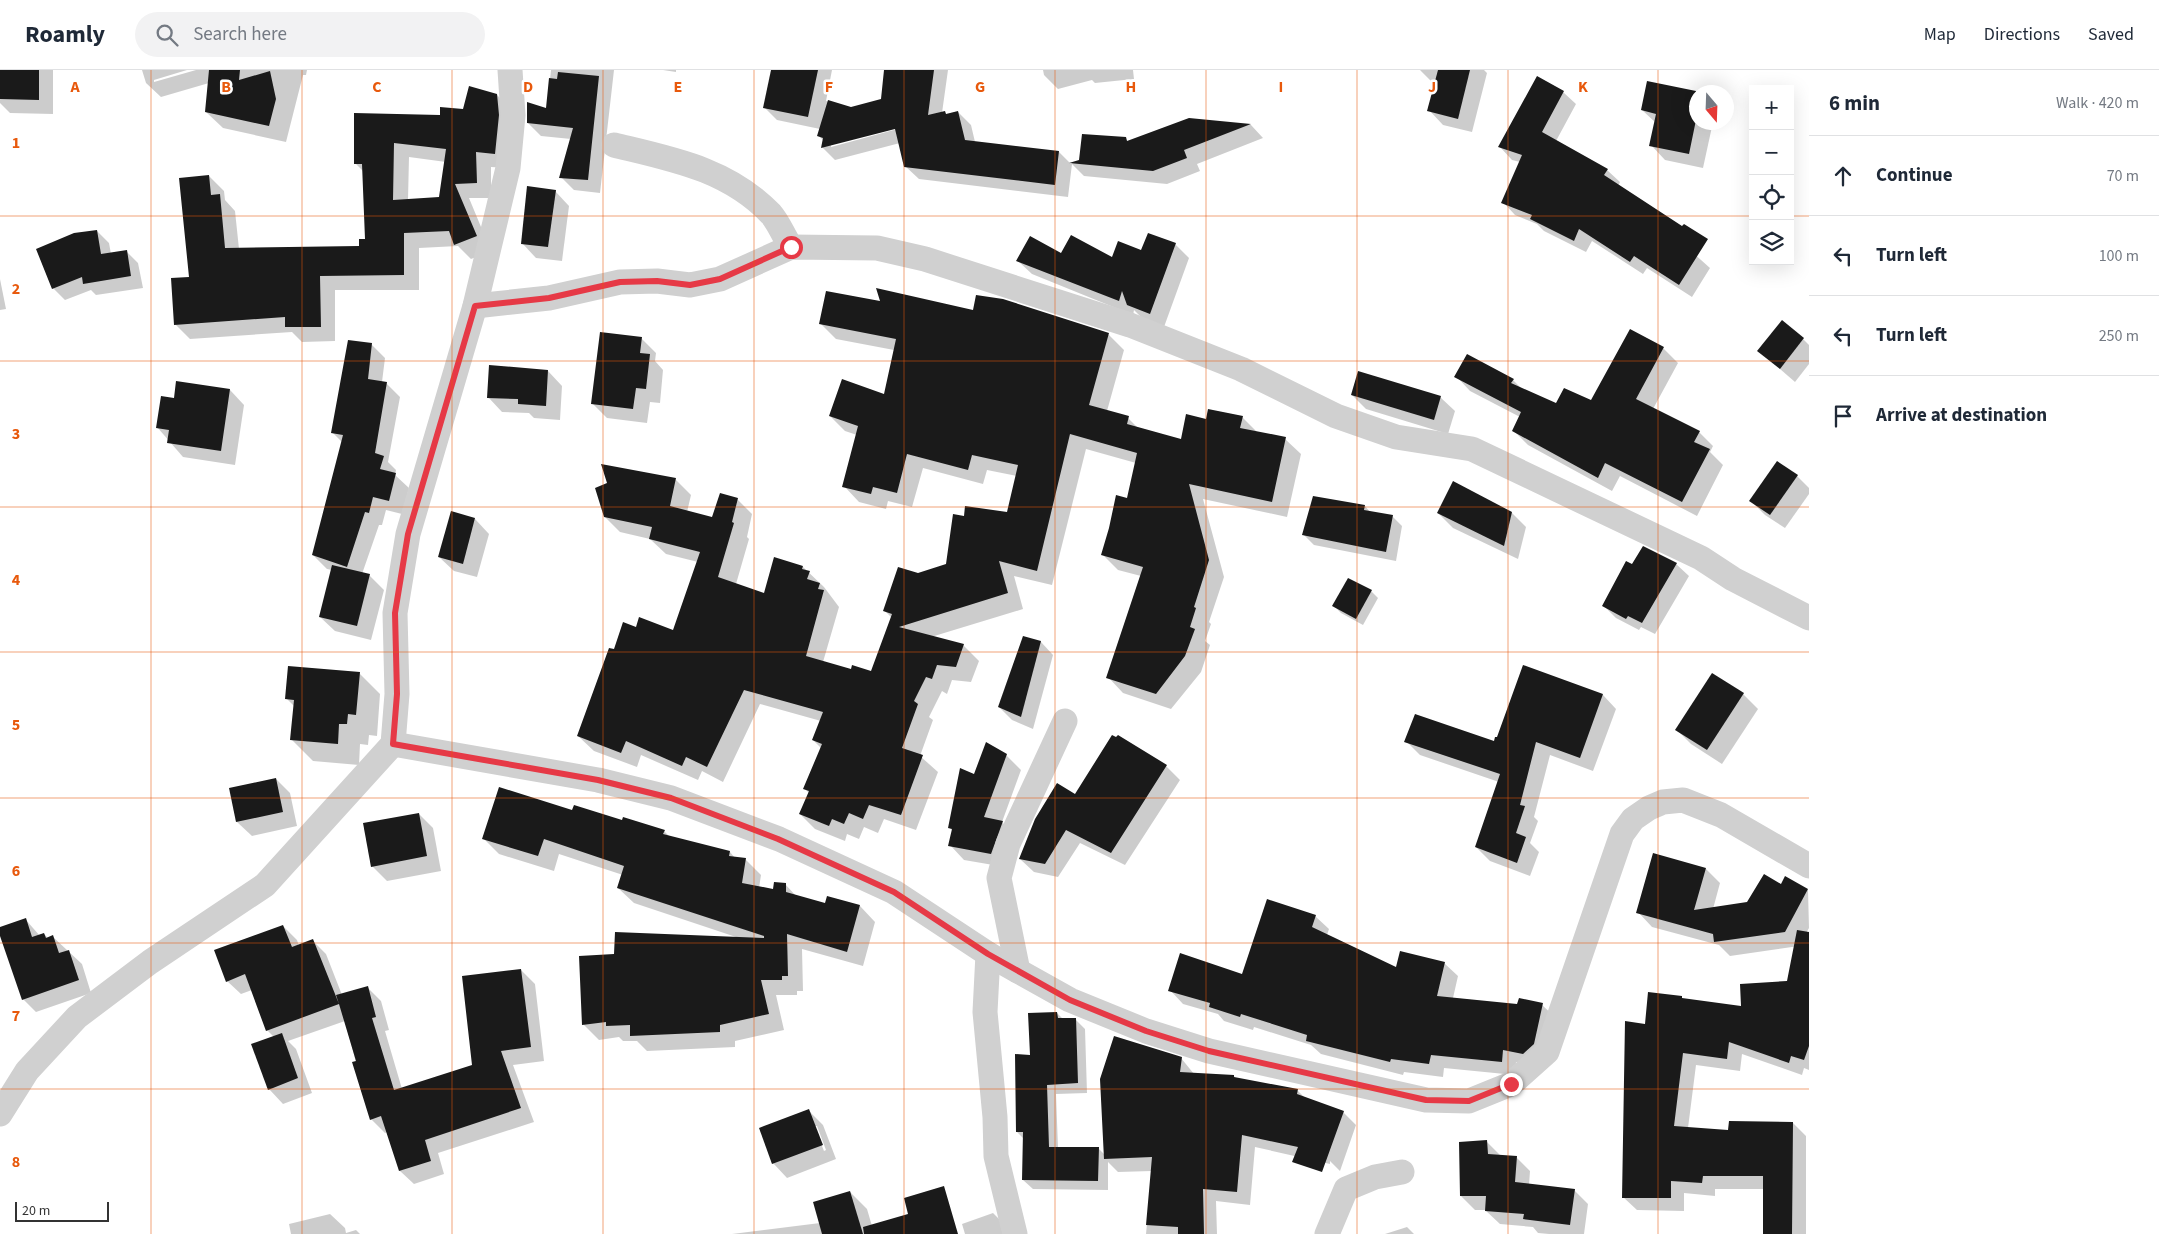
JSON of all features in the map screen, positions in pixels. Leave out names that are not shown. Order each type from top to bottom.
[{"type":"street","points":[[0,1114],[27,1072],[77,1017],[150,962],[265,885],[393,744],[397,694],[395,613],[408,534],[475,306],[508,168],[513,115],[510,70]]},
{"type":"street","points":[[614,145],[694,165],[740,187],[772,215],[791,247]]},
{"type":"street","points":[[475,306],[549,298],[620,282],[657,281],[690,285],[720,279],[791,247],[877,248],[925,259],[1130,325],[1241,369],[1336,416],[1396,437],[1472,449],[1701,558],[1734,579],[1809,618]]},
{"type":"street","points":[[1018,971],[999,878],[1008,844],[1065,721]]},
{"type":"street","points":[[393,744],[598,780],[671,798],[778,839],[894,892],[988,954],[1070,1000],[1120,1021],[1209,1051],[1426,1100],[1469,1101],[1511,1084],[1546,1052],[1622,834],[1632,819],[1649,808],[1663,802],[1683,800],[1721,815],[1809,866]]},
{"type":"street","points":[[988,954],[985,1012],[996,1117],[996,1156],[1015,1234]]},
{"type":"street","points":[[1327,1234],[1346,1189],[1375,1177],[1402,1172]]},
{"type":"building","points":[[0,70],[39,70],[39,100],[0,99]]},
{"type":"building","points":[[209,70],[240,70],[239,80],[270,71],[276,99],[269,126],[205,112]]},
{"type":"building","points":[[771,70],[818,70],[808,117],[763,108]]},
{"type":"building","points":[[884,70],[934,70],[928,115],[945,111],[946,114],[958,111],[965,140],[1059,151],[1055,185],[904,167],[895,129],[821,148],[823,138],[817,136],[828,100],[851,107],[881,99]]},
{"type":"building","points":[[1438,70],[1470,70],[1458,119],[1427,111]]},
{"type":"building","points":[[558,72],[599,76],[588,180],[559,178],[573,128],[527,123],[527,102],[546,108],[549,78],[557,79]]},
{"type":"building","points":[[1537,76],[1564,91],[1542,132],[1608,169],[1604,175],[1682,226],[1684,224],[1708,239],[1679,285],[1634,256],[1630,262],[1579,229],[1574,241],[1530,219],[1532,215],[1501,203],[1522,155],[1498,147]]},
{"type":"building","points":[[1647,81],[1689,90],[1689,130],[1694,130],[1689,154],[1649,146],[1656,114],[1641,110]]},
{"type":"building","points":[[469,86],[497,94],[499,115],[495,154],[476,152],[477,183],[455,184],[477,236],[454,245],[449,231],[404,233],[404,275],[320,276],[321,327],[285,327],[285,317],[174,325],[171,278],[189,277],[179,178],[209,175],[211,195],[220,194],[225,248],[359,246],[359,239],[365,239],[362,164],[354,164],[354,113],[440,115],[440,107],[463,109]],"holes":[[[394,143],[446,149],[439,197],[393,200]]]},
{"type":"building","points":[[1189,118],[1251,124],[1184,150],[1187,158],[1153,171],[1069,163],[1079,160],[1082,134],[1126,137],[1127,141]]},
{"type":"building","points":[[527,186],[556,190],[548,247],[521,244]]},
{"type":"building","points":[[97,230],[101,254],[127,250],[131,276],[83,284],[82,277],[52,289],[36,249],[74,233]]},
{"type":"building","points":[[1148,233],[1176,243],[1150,314],[1127,305],[1122,291],[1119,301],[1016,261],[1030,236],[1061,253],[1071,235],[1112,257],[1118,241],[1141,250]]},
{"type":"building","points":[[876,288],[973,310],[976,295],[1003,299],[1109,333],[1089,405],[1129,416],[1127,424],[1181,439],[1186,414],[1206,419],[1208,409],[1243,416],[1240,428],[1286,437],[1272,502],[1189,484],[1209,560],[1194,607],[1196,608],[1190,627],[1195,629],[1185,656],[1156,694],[1106,678],[1143,567],[1101,555],[1116,495],[1127,498],[1137,453],[1070,434],[1037,571],[999,561],[1008,593],[899,627],[964,644],[956,667],[937,665],[932,679],[926,677],[914,701],[918,704],[902,748],[923,755],[901,815],[869,805],[863,819],[849,813],[844,824],[832,819],[829,826],[799,814],[809,791],[803,789],[822,744],[812,740],[823,712],[744,690],[707,767],[686,757],[682,766],[626,741],[621,753],[577,736],[609,648],[614,649],[623,622],[636,627],[639,617],[673,630],[700,552],[649,539],[652,527],[604,517],[595,488],[607,483],[601,464],[676,478],[670,506],[712,517],[720,493],[738,498],[732,522],[734,523],[718,577],[764,593],[774,557],[803,566],[802,569],[810,571],[807,579],[820,583],[818,589],[824,590],[806,656],[851,669],[852,665],[871,671],[892,614],[883,611],[898,567],[918,573],[946,564],[953,514],[964,516],[965,506],[1007,512],[1018,465],[972,455],[968,470],[907,454],[897,493],[873,487],[871,494],[842,487],[858,426],[829,416],[842,379],[884,394],[896,339],[819,324],[826,291],[880,301]]},
{"type":"building","points":[[1782,320],[1804,338],[1780,369],[1757,351]]},
{"type":"building","points":[[1630,329],[1664,347],[1636,399],[1700,431],[1694,442],[1710,449],[1682,502],[1605,463],[1598,478],[1512,431],[1521,412],[1454,377],[1467,354],[1514,379],[1511,383],[1556,403],[1564,388],[1591,400]]},
{"type":"building","points":[[600,332],[642,337],[640,353],[650,354],[646,389],[636,388],[633,409],[591,404]]},
{"type":"building","points":[[348,340],[372,343],[368,379],[387,382],[375,453],[384,456],[380,469],[396,473],[389,501],[373,497],[369,513],[365,512],[347,567],[312,555],[343,435],[331,433]]},
{"type":"building","points":[[489,365],[548,370],[546,406],[518,404],[518,399],[487,398]]},
{"type":"building","points":[[1358,371],[1441,396],[1434,420],[1351,395]]},
{"type":"building","points":[[176,381],[230,389],[221,451],[167,443],[169,430],[156,428],[161,396],[174,398]]},
{"type":"building","points":[[1777,461],[1798,475],[1770,515],[1749,501]]},
{"type":"building","points":[[1453,481],[1512,512],[1504,546],[1437,513]]},
{"type":"building","points":[[1313,496],[1365,505],[1364,510],[1393,515],[1386,552],[1302,535]]},
{"type":"building","points":[[451,511],[475,518],[463,564],[438,557]]},
{"type":"building","points":[[1643,546],[1677,563],[1642,623],[1628,616],[1626,619],[1602,606],[1626,561],[1632,564]]},
{"type":"building","points":[[332,565],[370,574],[357,626],[319,617]]},
{"type":"building","points":[[1348,578],[1372,590],[1356,619],[1332,606]]},
{"type":"building","points":[[1023,636],[1041,641],[1021,717],[998,707]]},
{"type":"building","points":[[1523,665],[1603,694],[1580,758],[1536,742],[1520,805],[1525,806],[1516,833],[1526,837],[1517,863],[1475,847],[1500,774],[1404,742],[1415,714],[1494,741]]},
{"type":"building","points":[[288,666],[360,672],[356,715],[348,714],[347,724],[339,724],[338,744],[290,740],[294,700],[285,699]]},
{"type":"building","points":[[1712,673],[1744,693],[1707,750],[1675,730]]},
{"type":"building","points":[[1112,735],[1116,737],[1118,735],[1167,765],[1111,853],[1066,830],[1045,864],[1019,859],[1035,819],[1057,783],[1075,794]]},
{"type":"building","points":[[986,742],[1007,754],[984,817],[1003,821],[991,854],[948,846],[952,829],[948,828],[960,768],[974,774]]},
{"type":"building","points":[[276,778],[283,812],[236,822],[229,788]]},
{"type":"building","points":[[499,787],[572,810],[574,805],[622,820],[623,817],[665,830],[663,834],[730,851],[729,856],[746,858],[742,883],[773,889],[774,882],[786,883],[786,892],[825,903],[827,896],[860,905],[847,952],[787,934],[788,976],[782,976],[782,980],[761,980],[769,1014],[720,1025],[720,1032],[630,1036],[630,1025],[606,1026],[606,1022],[582,1025],[579,956],[614,954],[615,932],[764,938],[764,936],[617,888],[624,866],[544,839],[538,856],[482,839]]},
{"type":"building","points":[[419,813],[427,856],[371,867],[363,823]]},
{"type":"building","points":[[1653,853],[1706,868],[1694,910],[1747,902],[1764,874],[1781,884],[1785,876],[1808,889],[1785,932],[1714,942],[1713,934],[1636,913]]},
{"type":"building","points":[[1267,899],[1316,915],[1312,927],[1396,967],[1400,951],[1445,962],[1437,996],[1517,1004],[1519,998],[1543,1003],[1534,1044],[1523,1054],[1503,1050],[1502,1062],[1431,1055],[1429,1064],[1391,1059],[1390,1062],[1306,1041],[1307,1035],[1241,1014],[1240,1017],[1209,1007],[1210,1003],[1168,991],[1180,953],[1242,974]]},
{"type":"building","points":[[26,918],[32,937],[44,933],[46,938],[53,935],[59,953],[69,950],[79,980],[22,1000],[0,936],[0,927]]},
{"type":"building","points":[[283,925],[292,947],[313,939],[339,1004],[266,1031],[245,974],[226,982],[214,950]]},
{"type":"building","points":[[1797,930],[1809,932],[1809,1046],[1804,1060],[1791,1056],[1789,1063],[1729,1042],[1727,1059],[1683,1053],[1674,1126],[1728,1130],[1729,1121],[1793,1122],[1792,1234],[1763,1234],[1763,1176],[1703,1176],[1702,1183],[1671,1181],[1671,1198],[1622,1198],[1625,1021],[1645,1024],[1648,992],[1741,1006],[1740,984],[1787,981]]},
{"type":"building","points":[[521,969],[531,1047],[501,1051],[521,1108],[425,1140],[431,1161],[399,1171],[381,1116],[370,1120],[352,1062],[356,1061],[336,995],[368,986],[376,1017],[372,1018],[394,1090],[472,1065],[462,976]]},
{"type":"building","points":[[1057,1012],[1058,1018],[1076,1018],[1078,1083],[1047,1085],[1049,1147],[1099,1147],[1098,1181],[1022,1180],[1023,1132],[1016,1132],[1015,1054],[1030,1055],[1028,1013]]},
{"type":"building","points":[[282,1033],[298,1078],[268,1090],[251,1044]]},
{"type":"building","points":[[1114,1036],[1182,1057],[1180,1072],[1234,1075],[1234,1077],[1298,1089],[1297,1094],[1344,1111],[1322,1172],[1292,1162],[1298,1147],[1242,1135],[1237,1192],[1203,1189],[1204,1234],[1178,1234],[1178,1227],[1146,1225],[1152,1157],[1104,1159],[1100,1079]]},
{"type":"building","points":[[809,1109],[823,1145],[772,1164],[759,1128]]},
{"type":"building","points":[[1487,1140],[1488,1154],[1517,1156],[1515,1182],[1575,1189],[1570,1225],[1523,1219],[1524,1214],[1485,1211],[1486,1196],[1460,1196],[1459,1142]]},
{"type":"building","points":[[944,1186],[958,1234],[864,1234],[863,1227],[908,1214],[904,1198]]},
{"type":"building","points":[[850,1191],[863,1234],[822,1234],[813,1202]]},
{"type":"route","points":[[791,247],[720,279],[690,285],[657,281],[620,282],[549,298],[475,306],[408,534],[395,613],[397,694],[393,744],[598,780],[671,798],[778,839],[894,892],[988,954],[1070,1000],[1146,1031],[1209,1051],[1426,1100],[1469,1101],[1511,1084]]}]
